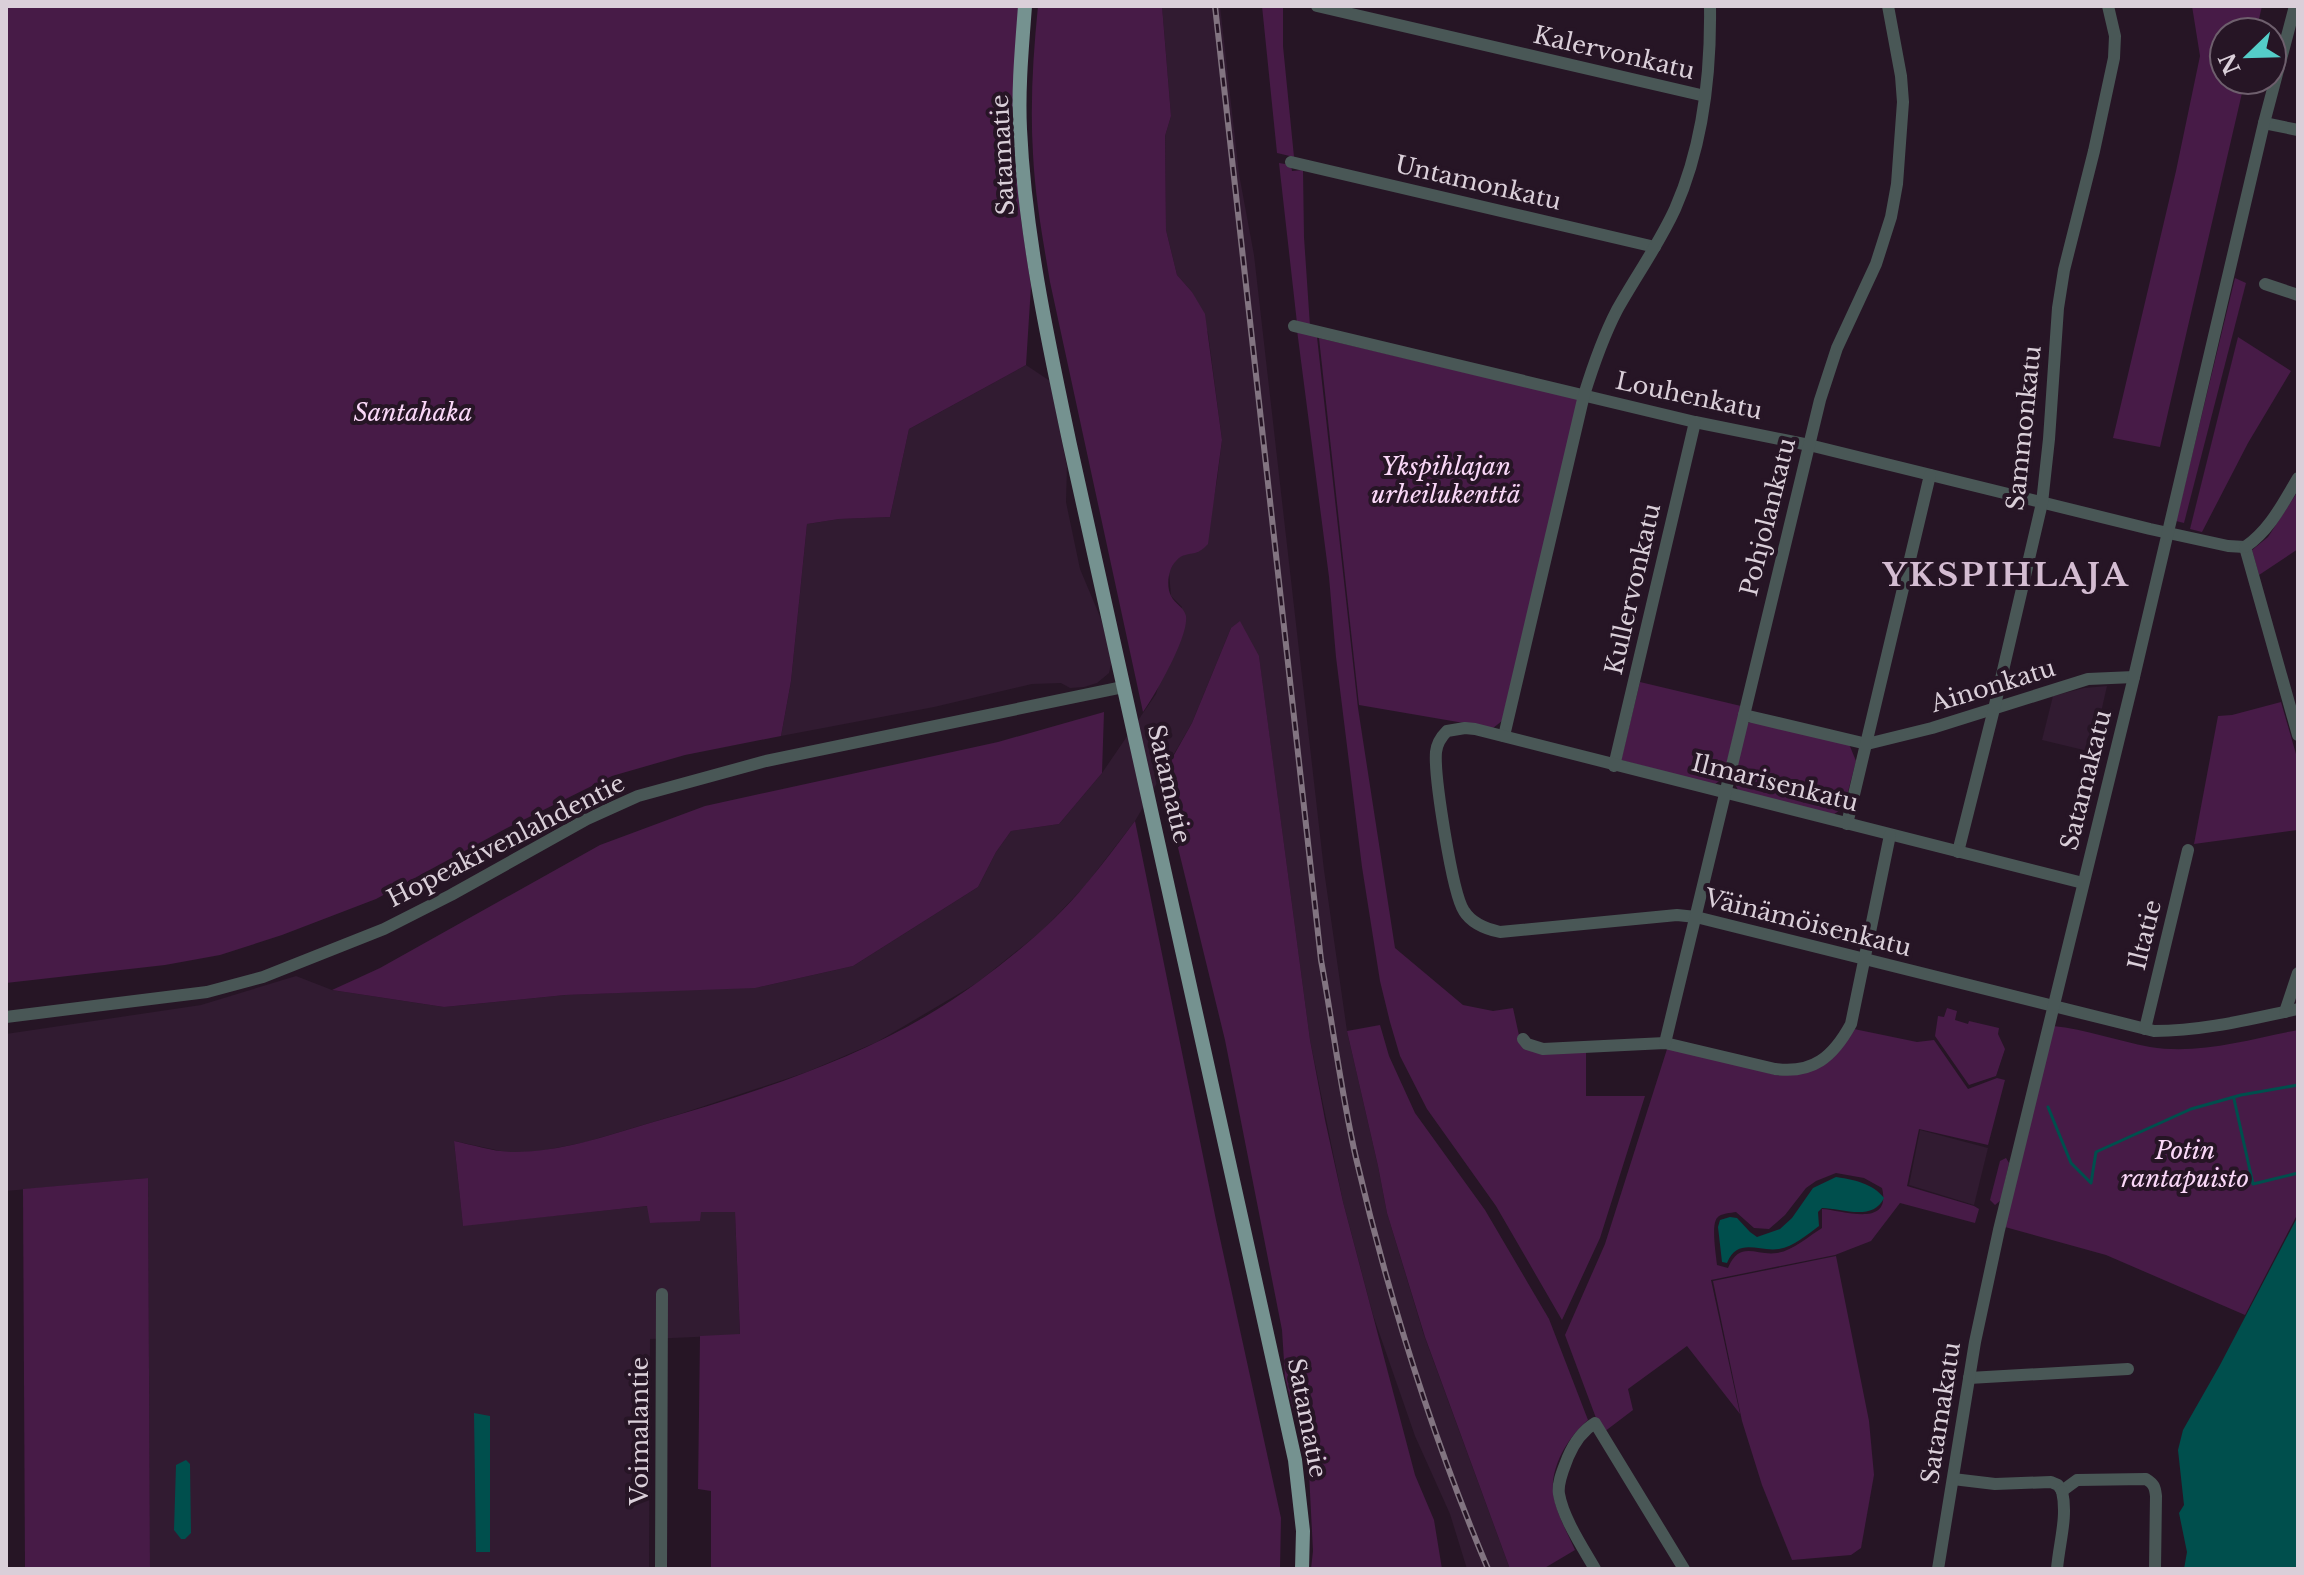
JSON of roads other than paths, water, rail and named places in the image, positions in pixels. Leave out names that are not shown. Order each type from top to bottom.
[{"type":"main road","name":"Satamatie","points":[[1025,6],[1020,127],[1028,227],[1051,353],[1123,687],[1295,1460],[1303,1531],[1302,1569]]},
{"type":"street","points":[[1504,736],[1584,395],[1602,342],[1617,310],[1675,208],[1699,135],[1709,53],[1710,6]]},
{"type":"street","name":"Pohjolankatu","points":[[1665,1043],[1829,369],[1876,264],[1891,217],[1897,184],[1903,102],[1888,6]]},
{"type":"street","name":"Sammonkatu","points":[[1958,852],[2042,503],[2058,308],[2064,270],[2114,58],[2115,36],[2108,6]]},
{"type":"street","name":"Satamakatu","points":[[1938,1569],[1986,1289],[2264,123],[2295,6]]},
{"type":"street","name":"Kalervonkatu","points":[[1325,7],[1705,96]]},
{"type":"street","points":[[2264,123],[2298,130]]},
{"type":"street","name":"Untamonkatu","points":[[1291,162],[1655,247]]},
{"type":"street","points":[[2265,284],[2298,295]]},
{"type":"street","name":"Louhenkatu","points":[[1294,326],[1695,422],[1809,445],[2042,503],[2228,546],[2245,547]]},
{"type":"street","name":"Kullervonkatu","points":[[1614,766],[1695,422]]},
{"type":"street","points":[[1847,824],[1930,475]]},
{"type":"street","points":[[2298,478],[2267,527],[2245,547],[2298,735]]},
{"type":"street","name":"Ainonkatu","points":[[1867,744],[1932,728],[2088,679],[2134,677]]},
{"type":"street","name":"Hopeakivenlahdentie","points":[[6,1017],[207,992],[263,977],[384,929],[587,819],[638,796],[766,761],[1123,687]]},
{"type":"street","points":[[1744,715],[1867,744]]},
{"type":"street","name":"Ilmarisenkatu","points":[[1455,728],[1504,736],[2083,883]]},
{"type":"street","name":"Väinämöisenkatu","points":[[1455,728],[1447,731],[1437,744],[1437,771],[1454,886],[1465,914],[1489,930],[1500,932],[1666,916],[1696,917],[2154,1031],[2199,1030],[2292,1011]]},
{"type":"street","points":[[1523,1039],[1527,1044],[1543,1049],[1665,1043],[1793,1071],[1813,1066],[1836,1048],[1851,1024],[1890,835]]},
{"type":"street","name":"Iltatie","points":[[2145,1029],[2188,850]]},
{"type":"street","points":[[2292,1011],[2298,973]]},
{"type":"street","name":"Voimalantie","points":[[661,1569],[662,1294]]},
{"type":"street","points":[[1969,1378],[2128,1369]]},
{"type":"street","points":[[1595,1569],[1565,1512],[1559,1492],[1562,1471],[1573,1445],[1595,1423],[1684,1569]]},
{"type":"street","points":[[1953,1479],[1995,1484],[2051,1482],[2058,1485],[2065,1502],[2057,1569]]},
{"type":"street","points":[[2062,1491],[2077,1480],[2146,1479],[2155,1487],[2156,1496],[2155,1569]]},
{"type":"waterway","points":[[2048,1107],[2071,1163],[2091,1183],[2096,1152],[2191,1109],[2241,1095],[2298,1085]]},
{"type":"waterway","points":[[2234,1099],[2253,1184],[2298,1173]]},
{"type":"railway","points":[[1215,6],[1321,960],[1341,1084],[1356,1158],[1398,1315],[1430,1418],[1488,1569]]},
{"type":"district","name":"YKSPIHLAJA","points":[[2006,575]]},
{"type":"park label","name":"Santahaka","points":[[413,413]]},
{"type":"park label","name":"Ykspihlajan urheilukenttä","points":[[1446,481]]},
{"type":"park label","name":"Potin rantapuisto","points":[[2185,1165]]}]
